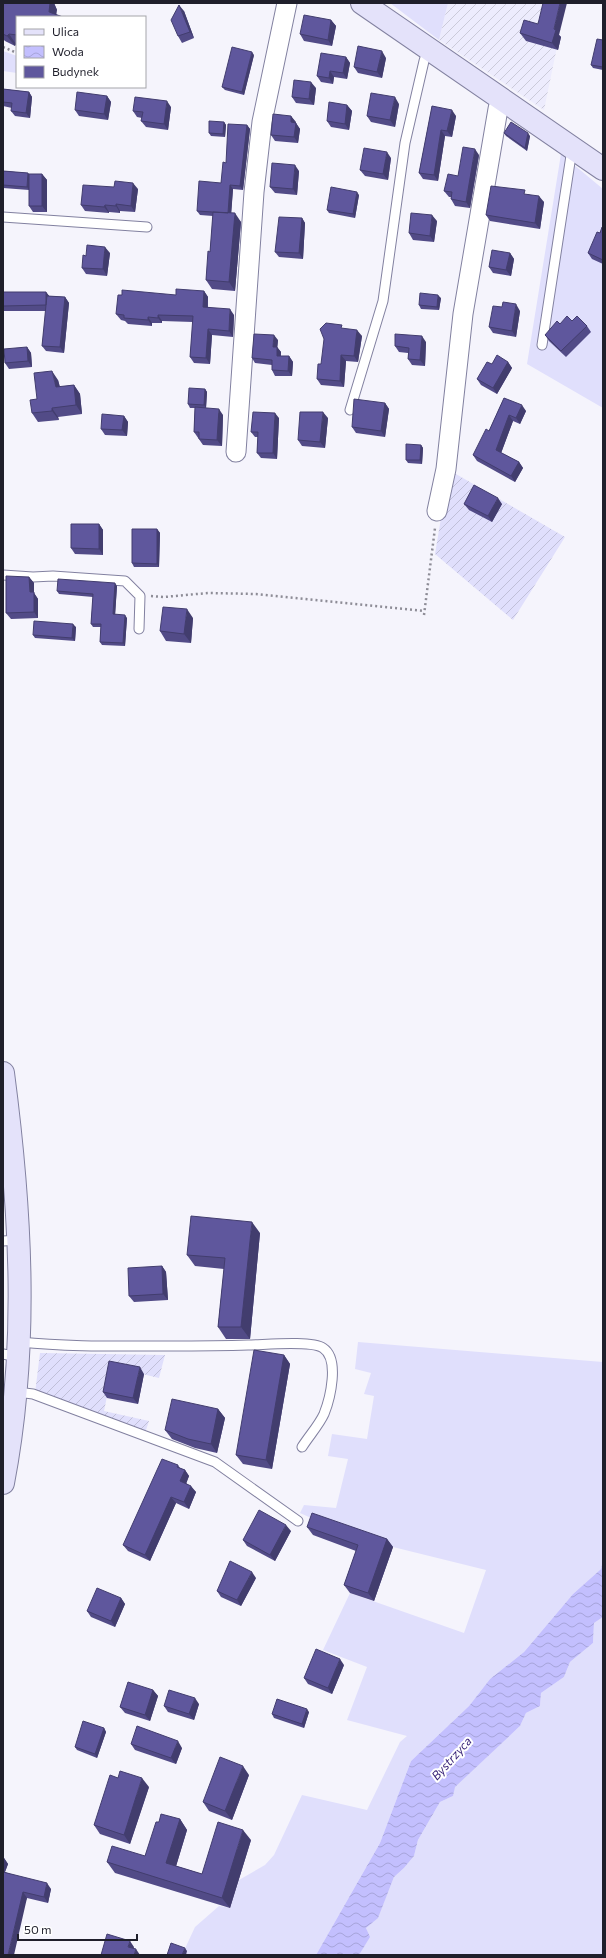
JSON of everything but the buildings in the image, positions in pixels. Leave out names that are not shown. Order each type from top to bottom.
[{"type":"main road","points":[[362,3],[603,169]]},
{"type":"main road","points":[[3,1073],[17,1392],[3,1483]]},
{"type":"street","points":[[236,452],[254,192],[262,122],[287,3]]},
{"type":"street","points":[[437,511],[446,469],[463,314],[501,98]]},
{"type":"lane","points":[[350,410],[383,301],[405,143],[428,48]]},
{"type":"lane","points":[[542,345],[572,148]]},
{"type":"lane","points":[[3,217],[147,227]]},
{"type":"lane","points":[[3,575],[34,577],[53,576],[125,581],[140,596],[139,629]]},
{"type":"lane","points":[[14,1351],[52,1345],[166,1346],[279,1343],[313,1345],[323,1348],[329,1355],[333,1368],[332,1384],[324,1414],[302,1447]]},
{"type":"lane","points":[[17,1392],[33,1394],[215,1462],[298,1520]]},
{"type":"path","points":[[3,47],[16,53]]},
{"type":"path","points":[[424,615],[437,511]]},
{"type":"path","points":[[140,596],[164,597],[208,593],[256,594],[424,610]]},
{"type":"shaded area","points":[[390,3],[448,3],[439,40]]},
{"type":"shaded area","points":[[448,3],[566,3],[544,110],[439,40]]},
{"type":"shaded area","points":[[3,51],[16,56],[16,73],[3,71]]},
{"type":"shaded area","points":[[561,154],[603,189],[603,408],[527,364]]},
{"type":"shaded area","points":[[449,470],[565,537],[513,620],[435,554]]},
{"type":"shaded area","points":[[358,1342],[603,1362],[603,1560],[601,1569],[573,1594],[524,1652],[490,1679],[469,1706],[411,1761],[380,1843],[316,1955],[182,1955],[195,1927],[219,1906],[230,1908],[239,1880],[265,1865],[274,1855],[302,1795],[367,1810],[400,1742],[407,1736],[347,1720],[367,1667],[323,1650],[350,1593],[464,1633],[486,1570],[393,1547],[318,1521],[300,1513],[304,1505],[336,1508],[348,1459],[328,1456],[332,1434],[367,1439],[374,1396],[364,1394],[371,1373],[355,1369]]},
{"type":"shaded area","points":[[40,1353],[165,1355],[159,1378],[113,1367],[104,1411],[149,1421],[145,1433],[35,1393]]},
{"type":"shaded area","points":[[603,1617],[603,1955],[359,1955],[369,1937],[366,1928],[378,1917],[394,1877],[414,1856],[418,1840],[440,1802],[453,1796],[454,1787],[520,1726],[526,1713],[540,1706],[541,1693],[564,1677],[570,1662],[593,1643],[594,1623]]},
{"type":"water","name":"Bystrzyca","points":[[603,1560],[603,1617],[594,1623],[593,1643],[570,1662],[564,1677],[541,1693],[540,1706],[526,1713],[520,1726],[455,1787],[453,1796],[440,1802],[418,1840],[414,1856],[394,1877],[378,1918],[366,1928],[370,1937],[359,1955],[316,1955],[380,1843],[411,1761],[469,1706],[490,1679],[524,1652],[573,1594],[601,1569]]}]
